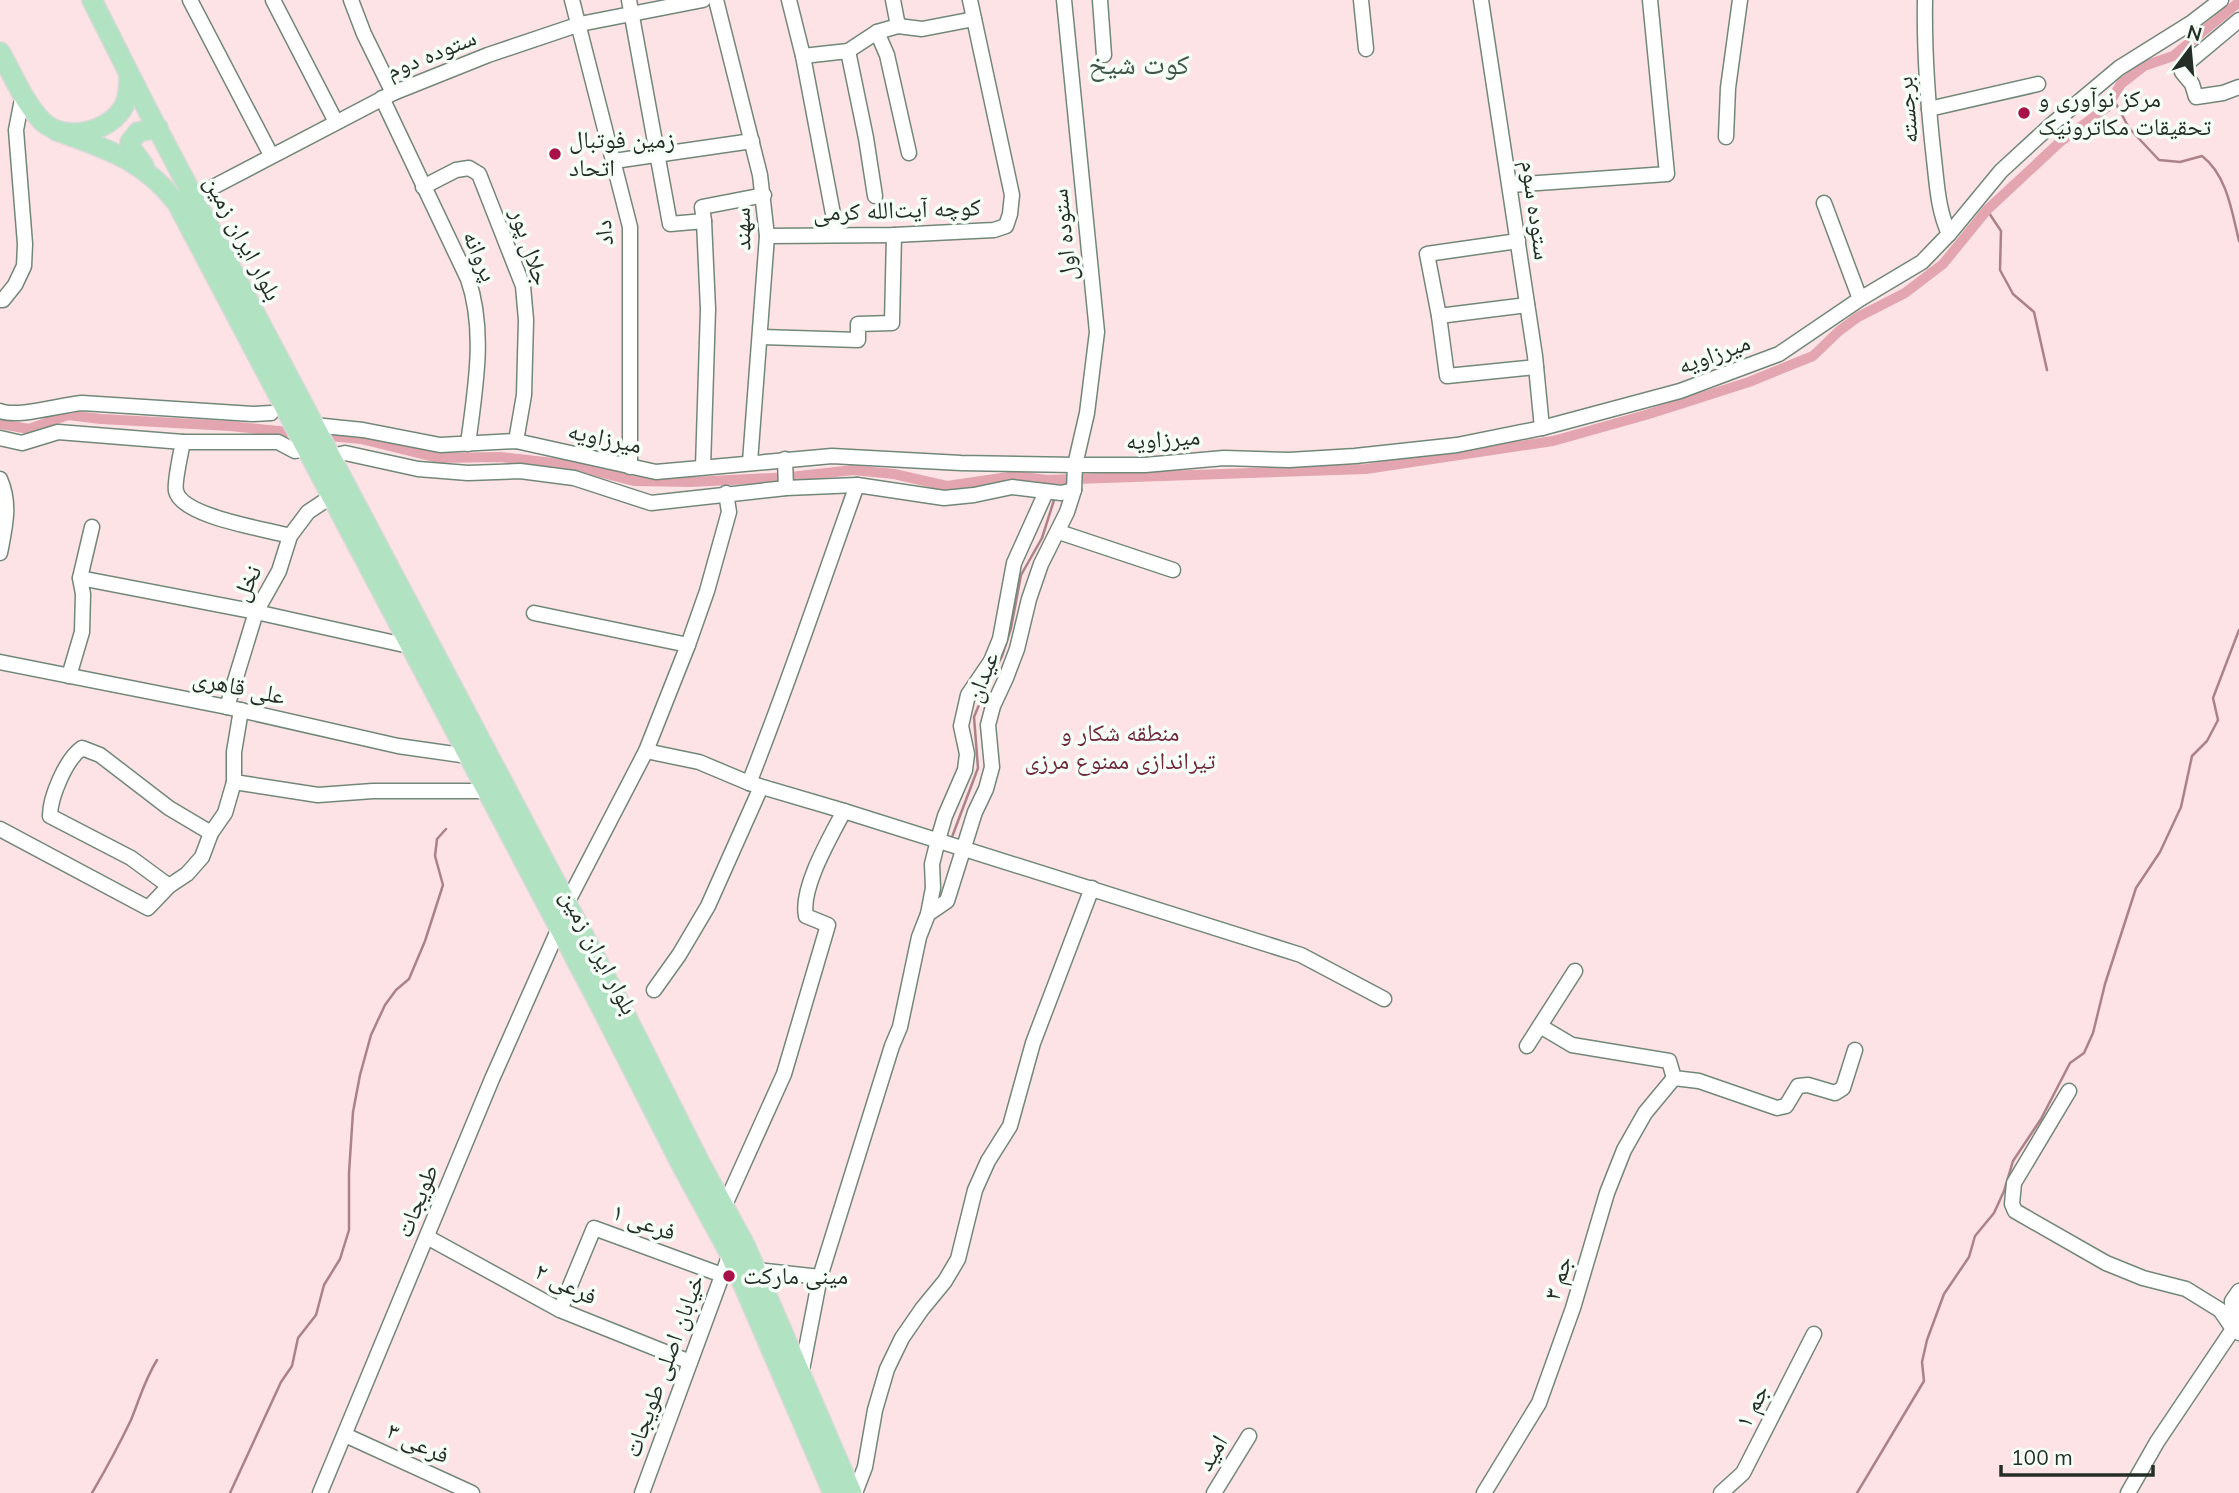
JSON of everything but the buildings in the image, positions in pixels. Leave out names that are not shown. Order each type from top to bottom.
[{"type":"main road","name":"بلوار ایران زمین","points":[[92,0],[724,1207],[756,1270],[854,1493]]},
{"type":"main road","points":[[0,52],[6,76],[44,123],[57,131],[90,131],[111,121],[125,104],[129,90],[129,73]]},
{"type":"main road","points":[[151,174],[131,148],[130,142],[138,132],[158,128]]},
{"type":"main road","name":"بلوار ایران زمین","points":[[57,131],[118,153],[151,174],[177,202],[280,415],[304,446],[332,496],[730,1254],[833,1493]]},
{"type":"street","points":[[190,0],[271,156]]},
{"type":"street","points":[[273,0],[335,122]]},
{"type":"street","name":"پروانه","points":[[351,0],[423,187],[473,295],[477,328],[476,383],[468,444]]},
{"type":"street","name":"داد","points":[[572,0],[630,227],[630,467]]},
{"type":"street","name":"ستوده دوم","points":[[194,197],[388,95],[488,55],[630,7],[703,0]]},
{"type":"street","name":"سهند","points":[[716,0],[764,195],[767,236],[750,462]]},
{"type":"street","points":[[789,0],[803,56],[837,235]]},
{"type":"street","points":[[893,0],[898,26]]},
{"type":"street","name":"کوچه آیت‌الله کرمی","points":[[767,236],[894,235],[994,230],[1006,226],[1012,195],[970,0]]},
{"type":"street","name":"ستوده اول","points":[[1064,0],[1097,332],[1087,413],[1065,484]]},
{"type":"street","points":[[1100,0],[1104,54]]},
{"type":"street","points":[[1361,0],[1366,49]]},
{"type":"street","name":"ستوده سوم","points":[[1481,0],[1536,367],[1542,428]]},
{"type":"street","points":[[1510,185],[1667,174],[1650,0]]},
{"type":"street","points":[[1726,137],[1728,88],[1740,0]]},
{"type":"street","name":"برجسته","points":[[1925,0],[1924,47],[1929,109],[1941,216],[1949,234]]},
{"type":"street","name":"میرزاویه","points":[[314,425],[363,430],[440,445],[516,441],[656,472],[750,462],[786,475],[832,456],[961,463],[1065,484],[1145,464],[1224,458],[1289,460],[1355,456],[1457,445],[1542,428],[1680,391],[1779,354],[1860,299],[1922,262],[2001,171],[2051,125],[2119,68],[2191,23],[2221,0]]},
{"type":"street","points":[[630,7],[670,225],[704,221]]},
{"type":"street","points":[[803,56],[848,51],[877,32],[898,26],[922,29],[974,19]]},
{"type":"street","points":[[2239,20],[2184,66],[2182,72],[2192,84],[2196,97],[2239,87]]},
{"type":"street","points":[[877,32],[887,55],[909,153]]},
{"type":"street","points":[[848,51],[875,196]]},
{"type":"street","points":[[1929,109],[2038,84]]},
{"type":"street","points":[[0,300],[3,300],[15,285],[24,266],[25,244],[16,130],[23,94]]},
{"type":"street","points":[[614,161],[752,141]]},
{"type":"street","name":"جلال پور","points":[[423,187],[456,170],[469,167],[479,174],[523,286],[526,320],[524,395],[516,441]]},
{"type":"street","points":[[703,467],[708,309],[702,206],[764,195]]},
{"type":"street","points":[[1824,203],[1860,299]]},
{"type":"street","points":[[761,337],[858,340],[858,324],[892,323],[894,235]]},
{"type":"street","points":[[1518,241],[1427,254],[1447,376],[1536,367]]},
{"type":"street","points":[[1439,316],[1527,305]]},
{"type":"street","points":[[0,411],[8,414],[27,413],[56,405],[82,403],[280,415]]},
{"type":"street","points":[[0,438],[22,443],[58,432],[183,442],[278,442],[295,451],[304,446]]},
{"type":"street","points":[[183,442],[176,490],[182,501],[194,509],[222,519],[290,536]]},
{"type":"street","points":[[329,453],[345,453],[418,469],[468,473],[520,471],[574,478],[652,503],[726,493],[786,475],[944,498],[1012,487],[1065,484]]},
{"type":"street","points":[[0,479],[6,492],[0,553]]},
{"type":"street","name":"عیدان","points":[[928,914],[947,901],[975,812],[986,789],[992,766],[988,726],[993,706],[1017,649],[1041,564],[1059,532],[1065,484]]},
{"type":"street","name":"عیدان","points":[[801,1375],[820,1277],[900,1027],[919,937],[928,914],[933,888],[932,864],[938,840],[945,816],[965,770],[967,754],[961,726],[968,695],[991,661],[1000,639],[1014,563],[1065,484]]},
{"type":"street","points":[[654,990],[679,956],[708,906],[755,785],[807,624],[857,485]]},
{"type":"street","points":[[567,903],[646,751],[688,645],[707,592],[729,512],[726,493]]},
{"type":"street","name":"نخل","points":[[0,829],[148,908],[169,886],[187,874],[202,857],[211,833],[225,813],[234,782],[234,709],[256,612],[279,570],[290,536],[308,512],[332,496]]},
{"type":"street","points":[[69,676],[82,632],[83,594],[80,578],[92,527]]},
{"type":"street","points":[[1059,532],[1173,570]]},
{"type":"street","points":[[80,578],[256,612],[409,646]]},
{"type":"street","points":[[534,613],[688,645]]},
{"type":"street","name":"علی قاهری","points":[[0,662],[234,709],[398,746],[468,756]]},
{"type":"street","points":[[169,886],[131,858],[50,816],[50,806],[74,754],[82,748],[100,755],[169,808],[211,833]]},
{"type":"street","points":[[646,751],[699,762],[755,785],[1093,888],[1301,955],[1384,999]]},
{"type":"street","points":[[234,782],[318,795],[373,791],[486,791]]},
{"type":"street","points":[[724,1207],[785,1074],[828,925],[807,916],[804,906],[818,862],[844,811]]},
{"type":"street","points":[[854,1493],[865,1467],[875,1410],[887,1369],[902,1338],[922,1308],[945,1281],[958,1259],[975,1190],[988,1161],[1010,1126],[1033,1043],[1093,888]]},
{"type":"street","name":"طویجات","points":[[320,1493],[492,1079],[559,928]]},
{"type":"street","points":[[1527,1046],[1575,971]]},
{"type":"street","points":[[1540,1026],[1572,1045],[1669,1061],[1674,1078],[1699,1082],[1777,1108],[1786,1106],[1798,1086],[1808,1084],[1835,1093],[1843,1088],[1855,1051]]},
{"type":"street","name":"جم ۳","points":[[1484,1493],[1539,1403],[1573,1308],[1607,1193],[1624,1150],[1645,1113],[1674,1078]]},
{"type":"street","points":[[2069,1091],[2014,1183],[2012,1204],[2015,1211],[2106,1263],[2143,1278],[2186,1289],[2220,1310],[2236,1331]]},
{"type":"street","name":"فرعی ۱","points":[[560,1310],[594,1228],[722,1275]]},
{"type":"street","name":"فرعی ۲","points":[[427,1237],[560,1310],[690,1362]]},
{"type":"street","name":"خیابان اصلی طویجات","points":[[642,1493],[730,1254]]},
{"type":"street","points":[[756,1270],[820,1277]]},
{"type":"street","points":[[2128,1493],[2157,1442],[2236,1331],[2232,1301],[2239,1291]]},
{"type":"street","name":"جم ۱","points":[[1721,1493],[1743,1473],[1814,1334]]},
{"type":"street","name":"فرعی ۳","points":[[345,1435],[472,1493]]},
{"type":"street","name":"امید","points":[[1214,1493],[1249,1436]]},
{"type":"green space","name":"منطقه شکار و تیراندازی ممنوع مرزی","points":[[0,0],[2239,0],[2239,1493],[0,1493]]},
{"type":"waterway","points":[[318,435],[361,439],[438,458],[500,457],[571,465],[634,481],[691,482],[790,477],[853,470],[894,474],[947,486],[1015,476],[1047,480],[1366,469],[1553,441],[1749,382],[1813,356],[1858,317],[1905,293],[1943,264],[1987,210],[2060,142],[2106,108],[2121,84],[2144,66],[2173,56],[2239,2]]},
{"type":"waterway","points":[[2113,98],[2129,128],[2159,160],[2180,162],[2202,156],[2210,164],[2223,184],[2239,241]]},
{"type":"waterway","points":[[1987,210],[2001,231],[2000,270],[2013,294],[2034,312],[2047,370]]},
{"type":"waterway","points":[[0,424],[29,429],[68,415],[298,433]]},
{"type":"waterway","points":[[952,837],[978,768],[974,717],[1002,656],[1011,628],[1021,575],[1042,538],[1055,497]]},
{"type":"waterway","points":[[1857,1493],[1924,1381],[1922,1362],[1927,1340],[1944,1294],[1969,1257],[1975,1236],[1994,1213],[2013,1161],[2041,1119],[2070,1063],[2084,1053],[2093,1033],[2105,984],[2136,888],[2160,852],[2181,807],[2192,756],[2207,741],[2218,720],[2213,698],[2239,630]]},
{"type":"waterway","points":[[230,1493],[281,1382],[292,1366],[298,1338],[316,1315],[324,1285],[340,1259],[349,1230],[353,1112],[360,1075],[371,1035],[385,1005],[409,979],[425,941],[443,885],[435,856],[437,839],[446,829]]},
{"type":"waterway","points":[[92,1493],[131,1420],[145,1382],[157,1360]]},
{"type":"place","name":"مرکز نوآوری و تحقیقات مکاترونیک","points":[[2024,113]]},
{"type":"place","name":"زمین فوتبال اتحاد","points":[[555,154]]},
{"type":"place","name":"مینی مارکت","points":[[729,1276]]},
{"type":"district","name":"کوت شیخ","points":[[1139,64]]}]
